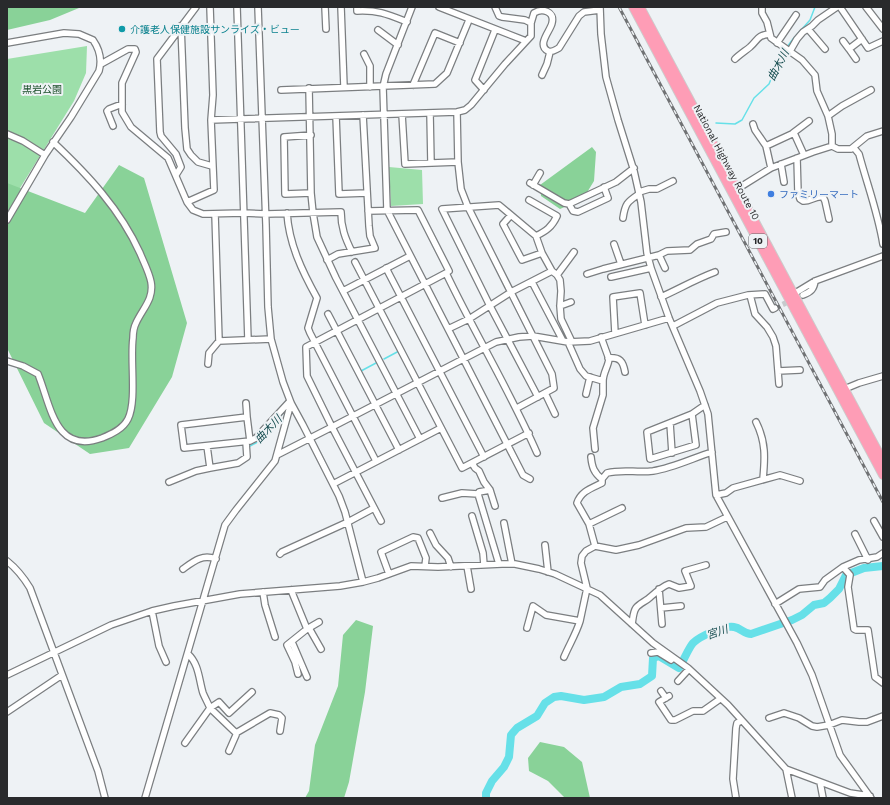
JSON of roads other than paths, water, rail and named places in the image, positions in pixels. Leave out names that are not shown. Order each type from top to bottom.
[{"type":"highway","name":"National Highway Route 10","points":[[634,7],[842,390],[883,475]]},
{"type":"highway","name":"National Highway Route 10","points":[[640,7],[734,191]]},
{"type":"highway","name":"National Highway Route 10","points":[[842,390],[882,456]]},
{"type":"street","points":[[176,175],[181,167],[176,154],[161,136],[160,132],[157,58],[196,7]]},
{"type":"street","points":[[187,202],[214,190],[212,166],[211,120],[213,95],[210,7]]},
{"type":"street","points":[[237,7],[248,340]]},
{"type":"street","points":[[258,7],[268,307],[271,339],[290,402],[339,496],[348,522],[363,582]]},
{"type":"street","points":[[325,7],[326,29]]},
{"type":"street","points":[[341,7],[344,87]]},
{"type":"street","points":[[357,7],[357,11],[386,13],[406,22]]},
{"type":"street","points":[[412,7],[386,74],[383,87],[387,210],[523,475],[530,479]]},
{"type":"street","points":[[441,7],[469,20],[526,41]]},
{"type":"street","points":[[495,7],[499,16],[525,20],[531,23]]},
{"type":"street","points":[[762,7],[762,13],[767,22],[771,38],[807,65],[815,75],[817,91],[828,116],[832,134],[832,146]]},
{"type":"street","points":[[787,49],[818,20],[839,7],[868,48],[883,41]]},
{"type":"street","points":[[866,7],[883,29]]},
{"type":"street","points":[[211,120],[457,112],[465,110],[531,36],[531,23],[534,12],[538,8],[549,13],[552,18],[552,24],[543,44],[545,49],[550,52]]},
{"type":"street","points":[[550,52],[559,48],[579,16],[584,12],[600,8],[601,34],[606,77],[634,168],[648,258],[669,318],[708,414],[716,494],[727,517],[797,643],[812,675],[840,754],[870,797]]},
{"type":"street","points":[[777,43],[796,15]]},
{"type":"street","points":[[281,90],[435,84],[448,73],[469,20]]},
{"type":"street","points":[[181,26],[187,148],[198,162],[212,166]]},
{"type":"street","points":[[808,29],[825,49]]},
{"type":"street","points":[[378,30],[398,45]]},
{"type":"street","points":[[484,90],[475,80],[495,30]]},
{"type":"street","points":[[7,43],[64,33],[79,34],[93,40],[100,56],[101,64],[96,77],[45,155],[7,220]]},
{"type":"street","points":[[413,85],[435,33],[460,43]]},
{"type":"street","points":[[735,59],[750,47],[760,36],[770,34]]},
{"type":"street","points":[[849,49],[862,39]]},
{"type":"street","points":[[843,41],[856,59]]},
{"type":"street","points":[[101,64],[128,49],[135,49],[136,52],[122,83],[122,112],[131,127],[168,158],[187,202],[193,210],[203,214],[244,212],[266,214],[341,212],[341,223],[344,236],[352,252]]},
{"type":"street","points":[[542,75],[550,52]]},
{"type":"street","points":[[364,54],[370,66],[370,87]]},
{"type":"street","points":[[309,88],[311,193],[317,237],[327,260],[420,439]]},
{"type":"street","points":[[828,116],[842,106],[871,90]]},
{"type":"street","points":[[113,126],[107,111],[122,104]]},
{"type":"street","points":[[457,112],[458,162],[461,189],[468,207],[552,374],[554,388],[517,408]]},
{"type":"street","points":[[430,113],[431,163]]},
{"type":"street","points":[[402,114],[406,164],[458,162]]},
{"type":"street","points":[[327,260],[338,254],[375,248],[370,236],[369,226],[364,115]]},
{"type":"street","points":[[336,116],[339,194],[367,193]]},
{"type":"street","points":[[766,146],[793,133],[809,121]]},
{"type":"street","points":[[753,124],[755,130],[766,146],[771,168]]},
{"type":"street","points":[[734,191],[771,168],[781,164],[832,146],[846,149],[854,148],[867,136],[883,132]]},
{"type":"street","points":[[793,133],[795,133],[804,155]]},
{"type":"street","points":[[7,134],[23,141],[45,155]]},
{"type":"street","points":[[311,135],[284,137],[285,194],[311,193]]},
{"type":"street","points":[[7,361],[24,366],[38,374],[57,424],[64,434],[70,439],[81,442],[95,440],[117,431],[128,420],[132,401],[133,338],[135,324],[150,298],[151,283],[135,242],[114,207],[81,169],[54,142]]},
{"type":"street","points":[[854,148],[858,154],[873,198],[880,223],[883,244]]},
{"type":"street","points":[[797,158],[799,196],[806,202],[820,196],[823,197],[828,219]]},
{"type":"street","points":[[781,164],[784,182]]},
{"type":"street","points":[[540,173],[531,184],[564,203],[569,204],[616,182],[634,168]]},
{"type":"street","points":[[623,218],[624,206],[639,193],[649,189],[657,189],[673,181]]},
{"type":"street","points":[[569,204],[573,210],[578,212],[602,201],[608,198],[604,187]]},
{"type":"street","points":[[529,200],[557,216],[548,230],[536,236]]},
{"type":"street","points":[[538,397],[490,306],[442,208],[499,205],[536,236],[542,253],[560,280],[561,319],[568,341],[580,369],[586,376],[603,381]]},
{"type":"street","points":[[368,211],[418,210],[449,271],[306,346],[307,376],[332,428],[381,521]]},
{"type":"street","points":[[287,213],[288,230],[293,248],[317,298],[308,328],[376,462]]},
{"type":"street","points":[[208,364],[209,353],[219,340],[215,214]]},
{"type":"street","points":[[511,215],[503,224],[522,260],[542,253]]},
{"type":"street","points":[[587,274],[648,258],[666,251],[690,250],[697,244],[712,239],[714,234],[726,232]]},
{"type":"street","points":[[614,244],[621,264]]},
{"type":"street","points":[[448,329],[490,306],[511,292],[554,273],[574,252]]},
{"type":"street","points":[[659,254],[665,268]]},
{"type":"street","points":[[343,291],[410,256]]},
{"type":"street","points":[[791,295],[815,281],[883,256]]},
{"type":"street","points":[[356,262],[462,468],[529,433]]},
{"type":"street","points":[[386,268],[438,372],[484,457]]},
{"type":"street","points":[[611,277],[651,268]]},
{"type":"street","points":[[661,297],[682,288],[696,279],[715,272]]},
{"type":"street","points":[[446,273],[517,408],[537,453]]},
{"type":"street","points":[[803,295],[810,292],[814,287],[815,281]]},
{"type":"street","points":[[532,282],[568,341]]},
{"type":"street","points":[[615,333],[613,297],[640,293],[645,325]]},
{"type":"street","points":[[750,294],[755,314],[767,327],[776,346],[779,384]]},
{"type":"street","points":[[673,326],[717,303],[750,294],[765,294],[773,309],[775,308]]},
{"type":"street","points":[[560,306],[571,302]]},
{"type":"street","points":[[328,314],[399,450]]},
{"type":"street","points":[[277,455],[332,428],[463,359],[507,339],[533,336],[568,341],[590,340],[669,318]]},
{"type":"street","points":[[594,449],[593,428],[603,395],[603,377],[609,363],[601,337]]},
{"type":"street","points":[[219,340],[271,339]]},
{"type":"street","points":[[608,358],[616,358],[620,360],[624,366],[625,372]]},
{"type":"street","points":[[778,371],[800,370]]},
{"type":"street","points":[[842,390],[883,376]]},
{"type":"street","points":[[586,394],[590,377]]},
{"type":"street","points":[[544,393],[554,414]]},
{"type":"street","points":[[247,417],[181,424],[184,448],[248,441],[256,438],[290,402]]},
{"type":"street","points":[[145,798],[225,525],[275,461],[290,402]]},
{"type":"street","points":[[168,482],[196,471],[238,463],[247,457],[248,441],[246,403]]},
{"type":"street","points":[[692,414],[696,445],[650,459],[647,432],[692,414],[705,405]]},
{"type":"street","points":[[756,422],[761,432],[765,451],[763,479]]},
{"type":"street","points":[[670,423],[672,453]]},
{"type":"street","points":[[333,484],[441,428]]},
{"type":"street","points":[[207,446],[210,468]]},
{"type":"street","points":[[595,546],[589,524],[577,503],[579,496],[602,483],[602,479],[607,473],[616,471],[654,471],[712,452]]},
{"type":"street","points":[[591,457],[592,465],[596,474],[602,479]]},
{"type":"street","points":[[472,463],[479,471],[490,490],[495,506]]},
{"type":"street","points":[[716,494],[726,493],[733,488],[780,475],[800,480]]},
{"type":"street","points":[[442,498],[462,493],[478,494],[479,492],[490,490]]},
{"type":"street","points":[[478,494],[499,564]]},
{"type":"street","points":[[280,554],[374,508]]},
{"type":"street","points":[[589,524],[622,508]]},
{"type":"street","points":[[472,516],[483,553],[484,565]]},
{"type":"street","points":[[564,657],[569,644],[576,634],[587,588],[581,563],[582,556],[586,551],[595,546],[616,550],[639,545],[686,528],[706,527],[727,517]]},
{"type":"street","points":[[874,521],[883,538]]},
{"type":"street","points":[[504,523],[512,564]]},
{"type":"street","points":[[430,533],[436,545],[448,558],[451,566]]},
{"type":"street","points":[[855,534],[868,560]]},
{"type":"street","points":[[389,574],[381,552],[412,537],[418,538],[426,558],[425,566]]},
{"type":"street","points":[[545,545],[548,572]]},
{"type":"street","points":[[775,604],[799,589],[820,587],[825,580],[843,567],[858,560],[868,560],[877,557],[883,553]]},
{"type":"street","points":[[183,569],[199,558],[209,556],[216,559]]},
{"type":"street","points":[[7,561],[26,580],[30,588],[98,770],[106,798]]},
{"type":"street","points":[[7,675],[111,625],[152,611],[234,595],[363,582],[411,566],[512,564],[532,567],[548,572],[600,595],[653,643],[688,668],[720,699],[786,769],[850,793],[870,797]]},
{"type":"street","points":[[632,624],[636,608],[659,589],[669,584],[679,588],[691,586],[684,571],[706,565]]},
{"type":"street","points":[[467,566],[471,589]]},
{"type":"street","points":[[843,567],[850,575],[848,587],[854,629],[868,630],[875,677],[883,683]]},
{"type":"street","points":[[659,589],[662,624]]},
{"type":"street","points":[[291,590],[308,629],[321,649]]},
{"type":"street","points":[[263,592],[265,605],[275,637]]},
{"type":"street","points":[[527,628],[533,606],[546,615],[580,621]]},
{"type":"street","points":[[661,608],[681,606]]},
{"type":"street","points":[[152,611],[159,646],[166,662]]},
{"type":"street","points":[[298,674],[295,662],[287,645],[319,622]]},
{"type":"street","points":[[292,642],[307,677]]},
{"type":"street","points":[[651,653],[658,652],[670,660],[677,660]]},
{"type":"street","points":[[188,654],[193,659],[210,708],[236,733]]},
{"type":"street","points":[[678,681],[688,668]]},
{"type":"street","points":[[7,712],[62,675]]},
{"type":"street","points":[[661,691],[668,697],[659,702],[671,720],[675,720],[693,710],[703,710],[720,699]]},
{"type":"street","points":[[185,743],[210,708],[219,702],[228,713],[252,692]]},
{"type":"street","points":[[229,751],[236,733],[270,713],[279,715],[282,718],[280,731]]},
{"type":"street","points":[[769,718],[784,713],[803,719],[812,726],[823,727],[842,720],[867,722],[883,716]]},
{"type":"street","points":[[736,798],[733,780],[736,728],[737,723],[741,721]]},
{"type":"street","points":[[786,769],[786,775],[792,798]]},
{"type":"street","points":[[820,782],[823,798]]},
{"type":"waterway","name":"曲木川","points":[[787,47],[810,20],[815,7]]},
{"type":"waterway","name":"曲木川","points":[[716,123],[735,124],[742,120],[754,98],[769,84],[785,51]]},
{"type":"waterway","name":"曲木川","points":[[384,359],[399,351]]},
{"type":"waterway","name":"曲木川","points":[[361,371],[376,363]]},
{"type":"waterway","name":"曲木川","points":[[250,446],[256,443],[285,411]]},
{"type":"waterway","name":"宮川","points":[[486,798],[486,793],[492,781],[504,767],[509,757],[511,735],[517,728],[537,716],[545,703],[554,697],[561,696],[584,700],[604,697],[621,687],[640,684],[652,676],[653,658],[659,656],[679,668],[693,643],[707,634],[719,629],[730,627],[751,634],[792,620],[802,615],[814,605],[824,603],[839,589],[846,575],[864,568],[883,566]]},
{"type":"tunnel","points":[[775,308],[803,295]]},
{"type":"railway","points":[[619,7],[883,502]]},
{"type":"place","name":"介護老人保健施設サンライズ・ビュー","points":[[122,29]]},
{"type":"place","name":"ファミリーマート","points":[[771,194]]},
{"type":"park label","name":"黒岩公園","points":[[42,89]]}]
